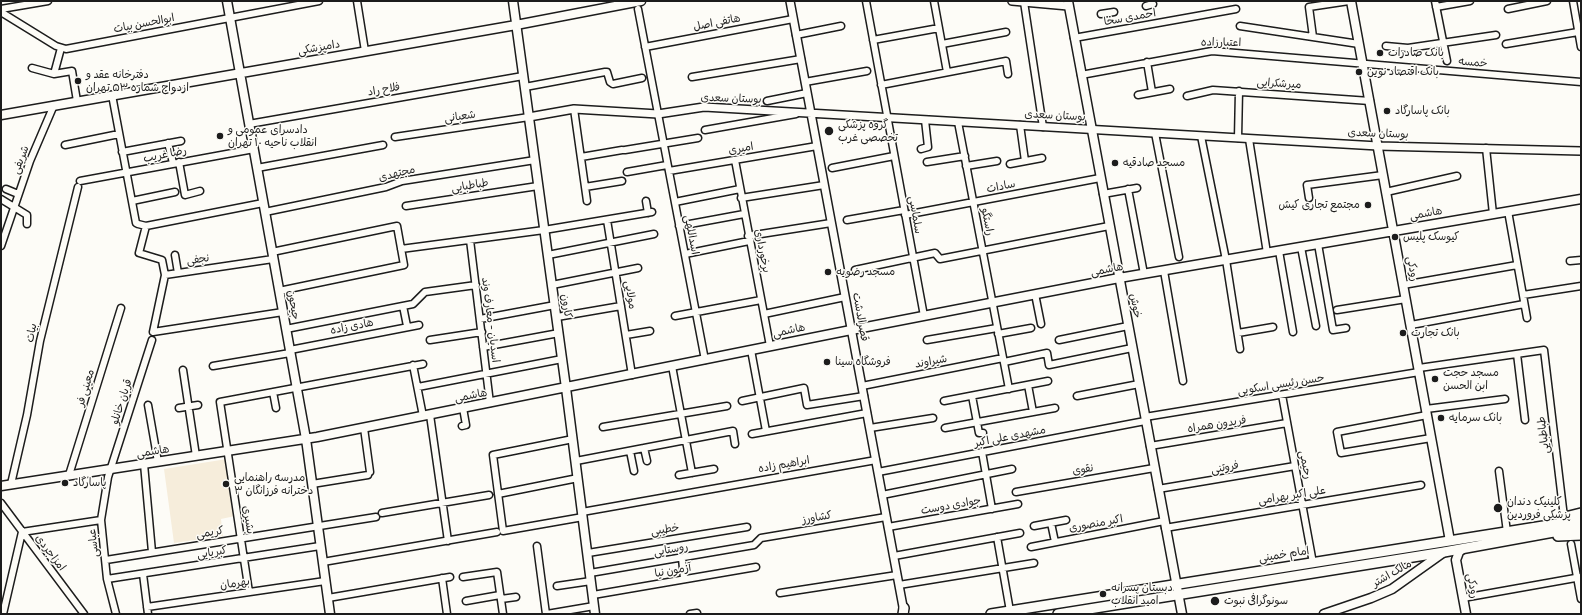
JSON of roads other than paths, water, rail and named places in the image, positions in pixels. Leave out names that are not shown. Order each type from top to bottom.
[{"type":"main road","name":"جیحون","points":[[227,1],[306,439],[330,614]]},
{"type":"main road","name":"کارون","points":[[513,1],[559,332],[595,610]]},
{"type":"main road","name":"رودکی","points":[[1350,1],[1363,63],[1450,541]]},
{"type":"main road","name":"خوش","points":[[1068,3],[1182,614]]},
{"type":"main road","name":"دامپزشکی","points":[[1,115],[638,5]]},
{"type":"main road","name":"هاشمی","points":[[1,486],[306,439],[1119,278],[1581,199]]},
{"type":"main road","points":[[1536,532],[1564,517],[1581,520]]},
{"type":"main road","name":"امام خمینی","points":[[991,614],[1176,585],[1444,552],[1536,532],[1581,520]]},
{"type":"main road","name":"امام خمینی","points":[[1058,614],[1092,611],[1178,594],[1295,570],[1313,563],[1507,532],[1536,532]]},
{"type":"main road","points":[[1536,532],[1581,535]]},
{"type":"main road","name":"رودکی","points":[[1464,548],[1457,555],[1457,563],[1465,614]]},
{"type":"main road","name":"مالک اشتر","points":[[1324,614],[1342,611],[1392,589],[1444,552]]},
{"type":"street","points":[[1,11],[48,1]]},
{"type":"street","name":"ابوالحسن بیات","points":[[61,48],[70,48],[319,1]]},
{"type":"street","points":[[358,1],[365,51]]},
{"type":"street","name":"قصرالدشت","points":[[790,1],[904,612]]},
{"type":"street","name":"سلماسی","points":[[866,1],[924,316]]},
{"type":"street","points":[[934,1],[947,72]]},
{"type":"street","points":[[1012,1],[1068,3]]},
{"type":"street","points":[[1313,37],[1309,7],[1350,1]]},
{"type":"street","points":[[1447,61],[1436,4],[1470,1]]},
{"type":"street","points":[[1508,8],[1547,1]]},
{"type":"street","points":[[1573,1],[1581,47]]},
{"type":"street","points":[[1024,2],[1043,127]]},
{"type":"street","points":[[1146,6],[1153,4]]},
{"type":"street","points":[[638,5],[658,114]]},
{"type":"street","name":"احمدی سخا","points":[[1074,38],[1236,10]]},
{"type":"street","points":[[1,11],[61,48],[54,74]]},
{"type":"street","points":[[1101,14],[1114,12]]},
{"type":"street","name":"هاتفی اصل","points":[[645,47],[793,19]]},
{"type":"street","points":[[796,35],[841,26]]},
{"type":"street","points":[[1240,26],[1359,44]]},
{"type":"street","points":[[873,40],[939,28]]},
{"type":"street","points":[[942,44],[1006,32]]},
{"type":"street","points":[[1506,44],[1578,32]]},
{"type":"street","points":[[1386,46],[1408,48],[1496,34]]},
{"type":"street","name":"اعتبارزاده","points":[[1081,75],[1212,51],[1363,63]]},
{"type":"street","points":[[692,77],[801,59]]},
{"type":"street","points":[[881,85],[1006,60],[1008,74]]},
{"type":"street","points":[[1147,62],[1152,92]]},
{"type":"street","name":"خمسه","points":[[1363,63],[1581,82]]},
{"type":"street","points":[[32,68],[54,74],[72,71],[78,101]]},
{"type":"street","points":[[805,82],[867,70]]},
{"type":"street","points":[[525,87],[605,72],[607,72],[610,82],[613,84],[642,78]]},
{"type":"street","name":"فلاح راد","points":[[249,124],[523,76]]},
{"type":"street","points":[[1138,95],[1170,89]]},
{"type":"street","name":"میرشکرایی","points":[[1188,96],[1213,90],[1370,101]]},
{"type":"street","points":[[1238,138],[1239,91]]},
{"type":"street","points":[[767,101],[807,92]]},
{"type":"street","points":[[112,95],[136,223],[146,226],[263,203]]},
{"type":"street","name":"شریفی","points":[[1,246],[18,194],[54,106]]},
{"type":"street","name":"بوستان سعدی","points":[[529,117],[574,109],[658,114],[704,107],[1378,146],[1581,151]]},
{"type":"street","points":[[574,109],[587,201]]},
{"type":"street","points":[[705,130],[802,113]]},
{"type":"street","name":"اسداللهی","points":[[658,114],[705,360]]},
{"type":"street","name":"شعبانی","points":[[395,137],[529,117]]},
{"type":"street","points":[[921,149],[928,147],[924,120]]},
{"type":"street","name":"راستگو","points":[[958,122],[992,303],[1010,389]]},
{"type":"street","points":[[1020,125],[1025,161]]},
{"type":"street","points":[[1155,133],[1179,257]]},
{"type":"street","points":[[65,145],[119,134]]},
{"type":"street","points":[[1201,136],[1226,260],[1240,349]]},
{"type":"street","points":[[580,157],[698,138]]},
{"type":"street","points":[[1249,138],[1267,253]]},
{"type":"street","points":[[122,152],[181,141]]},
{"type":"street","points":[[168,143],[186,195],[200,191]]},
{"type":"street","points":[[257,168],[383,145]]},
{"type":"street","name":"امیری","points":[[626,172],[734,160],[817,146]]},
{"type":"street","points":[[1486,148],[1493,214]]},
{"type":"street","name":"رضا غریب","points":[[79,184],[126,172],[254,149]]},
{"type":"street","points":[[832,168],[894,156]]},
{"type":"street","points":[[927,162],[964,156]]},
{"type":"street","points":[[1010,164],[1042,158]]},
{"type":"street","name":"مجتهدی","points":[[265,212],[386,187],[402,181],[535,160]]},
{"type":"street","name":"برخورداری","points":[[734,160],[770,346]]},
{"type":"street","points":[[966,166],[997,161]]},
{"type":"street","points":[[1309,198],[1307,185],[1383,175]]},
{"type":"street","points":[[1386,192],[1457,176]]},
{"type":"street","name":"سادات","points":[[847,220],[905,213],[973,202],[1100,178]]},
{"type":"street","points":[[585,187],[622,182]]},
{"type":"street","name":"بیات","points":[[11,484],[27,415],[40,342],[79,184]]},
{"type":"street","points":[[742,198],[824,185]]},
{"type":"street","name":"طباطبایی","points":[[406,206],[538,186]]},
{"type":"street","points":[[1103,194],[1137,188]]},
{"type":"street","points":[[6,189],[18,194]]},
{"type":"street","points":[[675,202],[740,189]]},
{"type":"street","points":[[1128,189],[1144,274]]},
{"type":"street","points":[[132,201],[175,192]]},
{"type":"street","points":[[1,199],[28,216],[27,224]]},
{"type":"street","points":[[279,291],[404,265],[401,249],[544,230],[650,213],[646,201]]},
{"type":"street","points":[[1508,211],[1527,318]]},
{"type":"street","points":[[679,226],[744,214]]},
{"type":"street","name":"مولایی","points":[[608,220],[632,375]]},
{"type":"street","points":[[685,254],[749,238],[832,222]]},
{"type":"street","points":[[146,226],[139,253],[162,260],[165,275],[153,332],[283,312]]},
{"type":"street","name":"نجفی","points":[[165,275],[273,255],[397,226],[401,249]]},
{"type":"street","points":[[855,270],[935,253],[940,259],[1109,226]]},
{"type":"street","points":[[548,255],[654,234]]},
{"type":"street","name":"اسدیان - معارف وند","points":[[470,240],[490,403]]},
{"type":"street","points":[[1318,244],[1334,330],[1346,328]]},
{"type":"street","points":[[1301,247],[1316,326]]},
{"type":"street","points":[[1279,250],[1293,332]]},
{"type":"street","points":[[175,255],[178,273]]},
{"type":"street","points":[[1570,261],[1581,260]]},
{"type":"street","points":[[1403,285],[1517,265]]},
{"type":"street","points":[[552,285],[638,268]]},
{"type":"street","points":[[1164,271],[1183,381]]},
{"type":"street","points":[[286,329],[413,304],[425,292],[476,285]]},
{"type":"street","points":[[1523,295],[1581,286]]},
{"type":"street","points":[[1035,294],[1041,324]]},
{"type":"street","points":[[764,314],[845,297]]},
{"type":"street","points":[[1337,310],[1406,299]]},
{"type":"street","points":[[675,316],[761,300]]},
{"type":"street","points":[[1411,325],[1524,304]]},
{"type":"street","points":[[480,319],[555,305]]},
{"type":"street","points":[[403,306],[407,326]]},
{"type":"street","points":[[556,317],[621,306]]},
{"type":"street","name":"معینی فر","points":[[69,475],[121,308]]},
{"type":"street","points":[[616,324],[624,323]]},
{"type":"street","name":"هادی زاده","points":[[213,366],[290,352],[419,324]]},
{"type":"street","points":[[1059,340],[1128,326]]},
{"type":"street","points":[[1238,333],[1273,327]]},
{"type":"street","points":[[927,340],[1031,328]]},
{"type":"street","points":[[626,335],[650,331]]},
{"type":"street","points":[[430,340],[482,332]]},
{"type":"street","points":[[484,348],[559,332]]},
{"type":"street","name":"قربان خانلو","points":[[111,469],[152,340]]},
{"type":"street","name":"شیراوند","points":[[862,386],[1047,353],[1049,365],[1132,348]]},
{"type":"street","points":[[751,350],[766,431]]},
{"type":"street","name":"طباطبایی","points":[[1544,350],[1564,517]]},
{"type":"street","name":"حسن رئیسی اسکویی","points":[[1145,419],[1419,370],[1544,350]]},
{"type":"street","points":[[1516,354],[1526,420]]},
{"type":"street","points":[[418,387],[562,359]]},
{"type":"street","points":[[276,408],[273,392],[423,364]]},
{"type":"street","points":[[323,562],[448,541],[426,416],[414,365]]},
{"type":"street","points":[[672,366],[692,473]]},
{"type":"street","points":[[183,370],[196,456]]},
{"type":"street","points":[[944,401],[1048,381]]},
{"type":"street","points":[[1077,396],[1139,384]]},
{"type":"street","points":[[1028,385],[1033,412]]},
{"type":"street","points":[[742,401],[804,388],[807,405],[864,396]]},
{"type":"street","name":"بشیری","points":[[249,592],[220,402],[273,392]]},
{"type":"street","name":"رحیمی","points":[[1282,395],[1313,563]]},
{"type":"street","points":[[972,396],[979,434],[983,433]]},
{"type":"street","points":[[1432,438],[1340,453],[1337,432],[1427,412],[1505,399]]},
{"type":"street","points":[[148,405],[158,462]]},
{"type":"street","points":[[179,408],[198,405]]},
{"type":"street","points":[[603,427],[727,406]]},
{"type":"street","points":[[462,426],[466,425],[463,408]]},
{"type":"street","points":[[945,428],[1055,408]]},
{"type":"street","points":[[752,434],[867,413]]},
{"type":"street","points":[[870,428],[933,418]]},
{"type":"street","name":"مشهدی علی اکبر","points":[[878,472],[1145,419]]},
{"type":"street","name":"فریدون همراه","points":[[1150,446],[1287,424]]},
{"type":"street","points":[[312,484],[369,473],[364,428]]},
{"type":"street","points":[[576,462],[733,431],[735,444]]},
{"type":"street","points":[[500,531],[498,494],[492,455],[573,440]]},
{"type":"street","points":[[644,448],[647,461]]},
{"type":"street","points":[[630,451],[634,471]]},
{"type":"street","points":[[982,452],[992,509]]},
{"type":"street","name":"ابراهیم زاده","points":[[448,541],[695,490],[876,460]]},
{"type":"street","points":[[144,464],[152,552]]},
{"type":"street","name":"فروتنی","points":[[1158,489],[1295,466]]},
{"type":"street","name":"نقوی","points":[[1016,492],[1154,468]]},
{"type":"street","name":"عباسی","points":[[111,469],[108,477],[101,520],[107,579],[116,614]]},
{"type":"street","points":[[679,475],[714,469]]},
{"type":"street","points":[[882,495],[1012,469]]},
{"type":"street","points":[[1499,471],[1507,532]]},
{"type":"street","points":[[498,494],[578,478]]},
{"type":"street","name":"علی اکبر بهرامی","points":[[1165,524],[1302,505],[1421,485]]},
{"type":"street","points":[[382,513],[488,495]]},
{"type":"street","name":"امزاجردی","points":[[1,503],[82,613]]},
{"type":"street","name":"جوادی دوست","points":[[888,527],[1018,504]]},
{"type":"street","name":"کریمی","points":[[106,560],[376,517]]},
{"type":"street","name":"کشاورز","points":[[754,546],[762,538],[886,517]]},
{"type":"street","points":[[3,614],[22,532],[101,520]]},
{"type":"street","points":[[1034,526],[1066,520]]},
{"type":"street","points":[[1051,523],[1055,542]]},
{"type":"street","name":"اکبر منصوری","points":[[1031,547],[1165,524]]},
{"type":"street","name":"خطیبی","points":[[588,553],[746,526]]},
{"type":"street","points":[[894,556],[1020,533]]},
{"type":"street","points":[[997,537],[1010,611]]},
{"type":"street","points":[[1571,544],[1579,577],[1581,599]]},
{"type":"street","name":"کبریایی","points":[[107,579],[320,546]]},
{"type":"street","points":[[537,546],[547,614],[595,610]]},
{"type":"street","name":"روستایی","points":[[557,586],[591,577],[682,558],[754,546]]},
{"type":"street","points":[[682,558],[684,579]]},
{"type":"street","points":[[899,585],[1034,563]]},
{"type":"street","name":"آزمون نیا","points":[[593,595],[756,567]]},
{"type":"street","points":[[463,577],[497,572],[503,614]]},
{"type":"street","points":[[143,574],[148,614]]},
{"type":"street","points":[[780,593],[897,575]]},
{"type":"street","points":[[328,598],[450,577]]},
{"type":"street","points":[[1463,598],[1579,577]]},
{"type":"street","points":[[442,578],[447,614]]},
{"type":"street","name":"بهرمان","points":[[147,607],[325,581]]},
{"type":"street","points":[[466,601],[516,597]]},
{"type":"street","points":[[690,614],[697,613]]},
{"type":"place","name":"بانک صادرات","points":[[1380,53]]},
{"type":"place","name":"بانک اقتصاد نوین","points":[[1359,72]]},
{"type":"place","name":"دفترخانه عقد و ازدواج شماره ۵۳ تهران","points":[[78,81]]},
{"type":"place","name":"بانک پاسارگاد","points":[[1387,111]]},
{"type":"place","name":"گروه پزشکی تخصصی غرب","points":[[829,131]]},
{"type":"place","name":"دادسرای عمومی و انقلاب ناحیه ۱۰ تهران","points":[[220,136]]},
{"type":"place","name":"مسجد صادقیه","points":[[1115,163]]},
{"type":"place","name":"مجتمع تجاری کیش","points":[[1368,205]]},
{"type":"place","name":"کیوسک پلیس","points":[[1395,237]]},
{"type":"place","name":"مسجد رضویه","points":[[828,272]]},
{"type":"place","name":"بانک تجارت","points":[[1403,333]]},
{"type":"place","name":"فروشگاه سینا","points":[[827,362]]},
{"type":"place","name":"مسجد حجت ابن الحسن","points":[[1435,379]]},
{"type":"place","name":"بانک سرمایه","points":[[1441,418]]},
{"type":"place","name":"پاسارگاد","points":[[65,483]]},
{"type":"place","name":"مدرسه راهنمایی دخترانه فرزانگان ۳","points":[[226,484]]},
{"type":"place","name":"کلینیک دندان پزشکی فروردین","points":[[1498,508]]},
{"type":"place","name":"دبستان پسرانه امید انقلاب","points":[[1103,594]]},
{"type":"place","name":"سونوگرافی نبوت","points":[[1215,601]]}]
